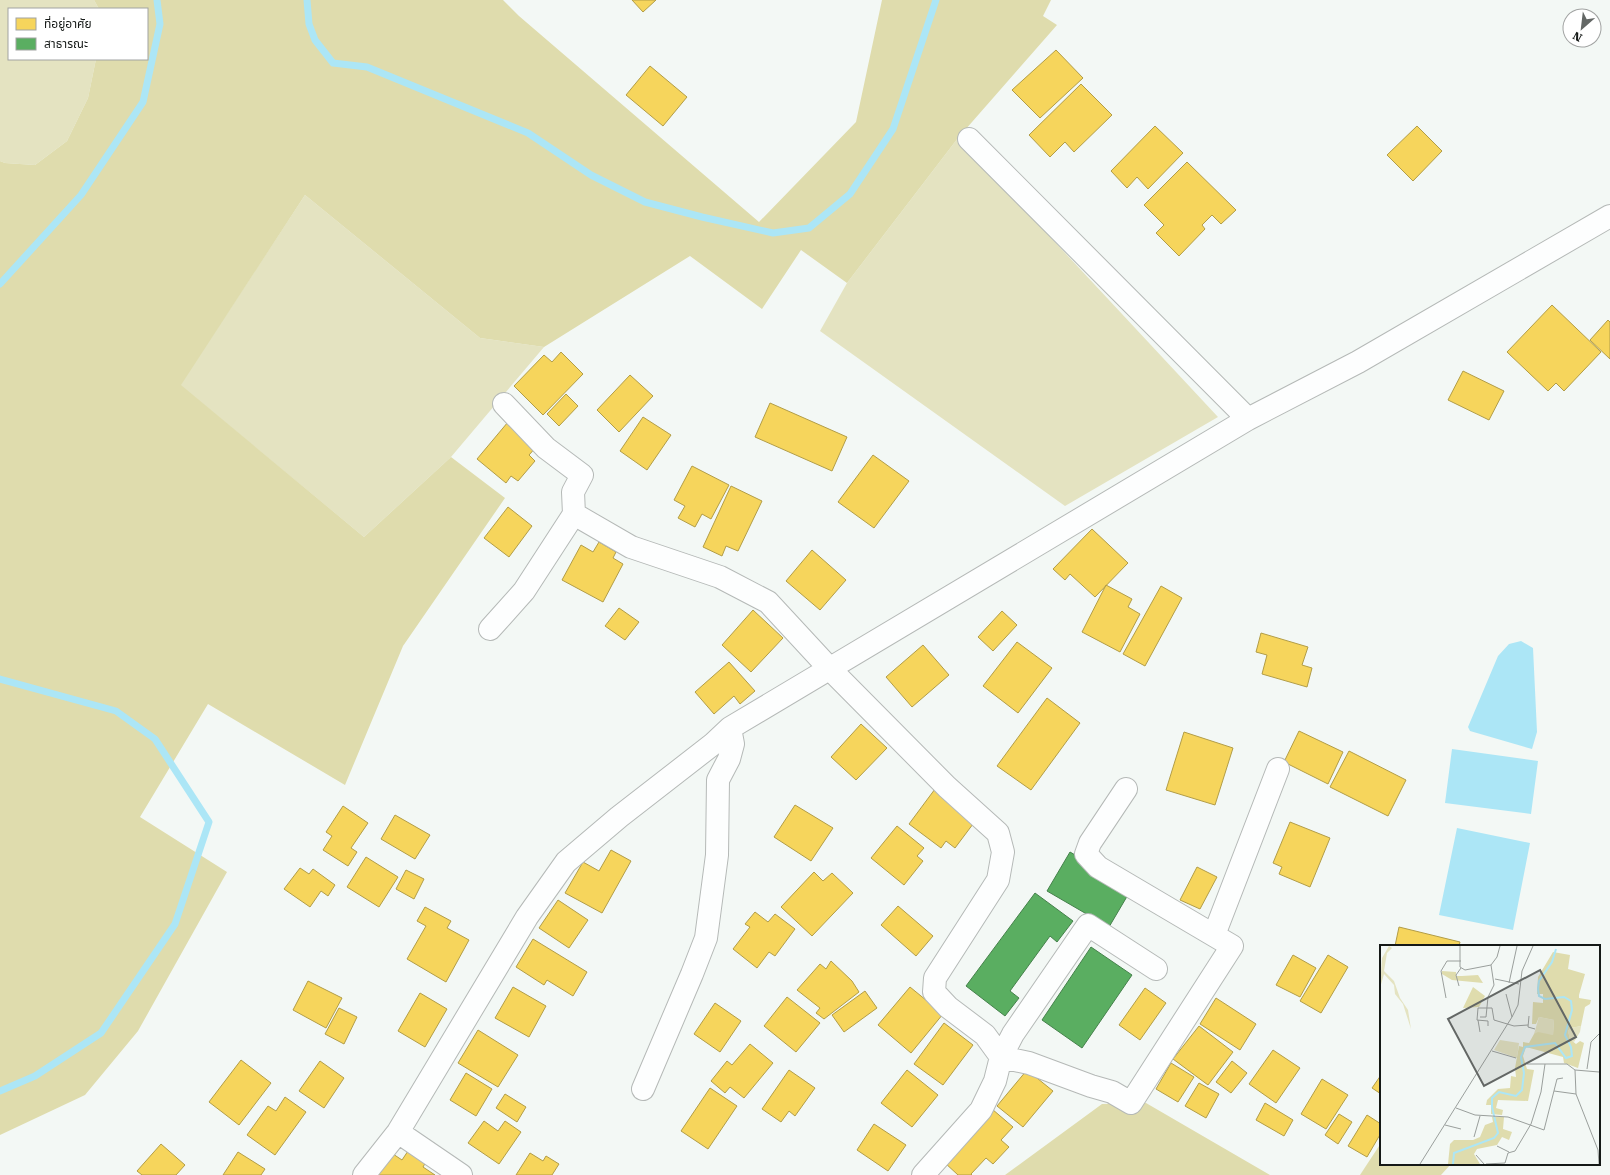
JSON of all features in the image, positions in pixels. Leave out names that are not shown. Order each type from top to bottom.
[{"type":"street","points":[[969,139],[1248,419]]},
{"type":"street","points":[[364,1175],[398,1132],[527,917],[566,862],[619,817],[713,744],[730,728],[1248,419],[1358,362],[1610,216]]},
{"type":"street","points":[[490,629],[524,591],[574,514],[573,492],[582,475],[546,448],[504,404]]},
{"type":"street","points":[[574,514],[631,547],[720,577],[768,602],[830,669],[947,787],[998,833],[1003,852],[998,880],[935,978],[934,992],[948,1008],[985,1035],[1000,1057],[1029,1063],[1091,1086],[1112,1092],[1131,1103],[1232,946],[1098,867],[1086,854],[1090,843],[1126,789]]},
{"type":"street","points":[[643,1089],[706,938],[717,855],[718,780],[729,760],[733,744],[730,728]]},
{"type":"street","points":[[1214,935],[1278,769]]},
{"type":"street","points":[[923,1175],[981,1110],[995,1081],[1000,1057],[1013,1034],[1088,925],[1156,969]]},
{"type":"street","points":[[398,1132],[461,1175]]},
{"type":"green space","points":[[0,0],[94,0],[98,8],[8,8],[8,60],[96,60],[88,98],[67,141],[35,165],[5,163],[0,161]]},
{"type":"green space","points":[[958,138],[1218,417],[1065,506],[820,331],[847,283]]},
{"type":"green space","points":[[305,195],[480,338],[544,347],[451,457],[364,537],[180,385]]},
{"type":"shaded area","points":[[94,0],[503,0],[519,16],[759,222],[856,122],[882,0],[1051,0],[1043,16],[1057,25],[958,138],[847,283],[801,250],[762,309],[690,256],[544,347],[480,338],[305,195],[181,385],[364,537],[451,457],[505,498],[403,646],[345,785],[208,704],[140,817],[227,872],[138,1031],[85,1095],[0,1135],[0,161],[5,163],[35,165],[67,141],[88,98],[96,60],[148,60],[148,8],[98,8]]},
{"type":"shaded area","points":[[1146,1103],[1270,1175],[1005,1175],[1102,1104]]},
{"type":"shaded area","points":[[1380,1145],[1380,1165],[1450,1165],[1441,1175],[1360,1175]]},
{"type":"water","points":[[1521,641],[1533,648],[1537,732],[1532,749],[1470,731],[1468,727],[1498,656],[1509,644]]},
{"type":"water","points":[[1452,749],[1538,761],[1531,814],[1445,803]]},
{"type":"water","points":[[1457,828],[1530,843],[1513,930],[1439,915]]},
{"type":"building: ที่อยู่อาศัย","points":[[632,0],[656,0],[643,12]]},
{"type":"building: ที่อยู่อาศัย","points":[[1056,50],[1083,78],[1040,118],[1012,90]]},
{"type":"building: ที่อยู่อาศัย","points":[[650,66],[687,97],[663,126],[626,95]]},
{"type":"building: ที่อยู่อาศัย","points":[[1081,84],[1112,115],[1074,152],[1065,142],[1050,157],[1029,135]]},
{"type":"building: ที่อยู่อาศัย","points":[[1155,126],[1183,153],[1148,189],[1137,177],[1127,188],[1111,171]]},
{"type":"building: ที่อยู่อาศัย","points":[[1417,126],[1442,151],[1413,181],[1387,155]]},
{"type":"building: ที่อยู่อาศัย","points":[[1187,162],[1236,210],[1221,224],[1212,215],[1202,225],[1205,229],[1179,256],[1156,233],[1164,225],[1144,205]]},
{"type":"building: ที่อยู่อาศัย","points":[[1552,305],[1601,352],[1564,391],[1556,383],[1548,391],[1507,352]]},
{"type":"building: ที่อยู่อาศัย","points":[[1608,320],[1610,322],[1610,359],[1590,340]]},
{"type":"building: ที่อยู่อาศัย","points":[[561,352],[583,374],[543,415],[514,386],[544,355],[552,362]]},
{"type":"building: ที่อยู่อาศัย","points":[[1463,371],[1504,391],[1489,420],[1448,400]]},
{"type":"building: ที่อยู่อาศัย","points":[[630,375],[653,396],[619,432],[597,410]]},
{"type":"building: ที่อยู่อาศัย","points":[[566,394],[578,406],[559,426],[547,414]]},
{"type":"building: ที่อยู่อาศัย","points":[[770,403],[847,437],[832,471],[755,437]]},
{"type":"building: ที่อยู่อาศัย","points":[[643,417],[671,435],[647,470],[620,451]]},
{"type":"building: ที่อยู่อาศัย","points":[[508,422],[537,446],[529,455],[535,461],[518,481],[511,476],[506,483],[477,459]]},
{"type":"building: ที่อยู่อาศัย","points":[[873,455],[909,481],[874,528],[838,502]]},
{"type":"building: ที่อยู่อาศัย","points":[[692,466],[729,485],[711,519],[702,514],[695,527],[678,518],[685,506],[674,500]]},
{"type":"building: ที่อยู่อาศัย","points":[[731,486],[762,501],[738,551],[726,546],[722,556],[703,547]]},
{"type":"building: ที่อยู่อาศัย","points":[[508,507],[532,526],[509,557],[484,538]]},
{"type":"building: ที่อยู่อาศัย","points":[[1092,529],[1128,563],[1095,597],[1070,574],[1065,580],[1053,569]]},
{"type":"building: ที่อยู่อาศัย","points":[[599,542],[616,552],[613,558],[623,564],[603,602],[562,580],[581,545],[593,552]]},
{"type":"building: ที่อยู่อาศัย","points":[[812,550],[846,580],[820,610],[786,581]]},
{"type":"building: ที่อยู่อาศัย","points":[[1106,585],[1132,599],[1128,607],[1140,614],[1120,652],[1082,632]]},
{"type":"building: ที่อยู่อาศัย","points":[[1161,586],[1182,598],[1145,666],[1123,654]]},
{"type":"building: ที่อยู่อาศัย","points":[[619,608],[639,622],[625,640],[605,626]]},
{"type":"building: ที่อยู่อาศัย","points":[[753,610],[783,638],[751,672],[722,645]]},
{"type":"building: ที่อยู่อาศัย","points":[[1002,611],[1017,625],[993,651],[978,637]]},
{"type":"building: ที่อยู่อาศัย","points":[[1261,633],[1308,647],[1302,665],[1312,668],[1307,687],[1262,674],[1267,655],[1256,652]]},
{"type":"building: ที่อยู่อาศัย","points":[[1017,642],[1052,668],[1018,713],[983,686]]},
{"type":"building: ที่อยู่อาศัย","points":[[923,645],[949,675],[912,707],[886,677]]},
{"type":"building: ที่อยู่อาศัย","points":[[729,662],[755,691],[740,704],[734,696],[714,714],[695,692]]},
{"type":"building: ที่อยู่อาศัย","points":[[1047,698],[1080,723],[1031,790],[997,766]]},
{"type":"building: ที่อยู่อาศัย","points":[[861,724],[887,748],[856,780],[831,757]]},
{"type":"building: ที่อยู่อาศัย","points":[[1299,731],[1343,752],[1328,784],[1284,762]]},
{"type":"building: ที่อยู่อาศัย","points":[[1184,732],[1233,748],[1215,805],[1166,790]]},
{"type":"building: ที่อยู่อาศัย","points":[[1349,751],[1406,780],[1388,816],[1330,787]]},
{"type":"building: ที่อยู่อาศัย","points":[[935,789],[976,820],[955,848],[946,841],[941,848],[909,824]]},
{"type":"building: ที่อยู่อาศัย","points":[[795,805],[833,828],[811,861],[774,837]]},
{"type":"building: ที่อยู่อาศัย","points":[[343,806],[368,823],[351,848],[357,852],[348,866],[323,850],[332,836],[326,832]]},
{"type":"building: ที่อยู่อาศัย","points":[[395,815],[430,835],[415,859],[381,839]]},
{"type":"building: ที่อยู่อาศัย","points":[[1290,822],[1330,838],[1310,887],[1279,874],[1282,867],[1273,863]]},
{"type":"building: ที่อยู่อาศัย","points":[[897,826],[924,848],[917,856],[923,861],[904,885],[871,858]]},
{"type":"building: ที่อยู่อาศัย","points":[[611,850],[631,861],[602,913],[565,893],[583,862],[599,871]]},
{"type":"building: ที่อยู่อาศัย","points":[[366,857],[398,877],[379,907],[347,887]]},
{"type":"building: ที่อยู่อาศัย","points":[[1197,867],[1217,877],[1200,909],[1180,900]]},
{"type":"building: ที่อยู่อาศัย","points":[[300,868],[309,874],[313,869],[335,885],[328,896],[321,891],[310,907],[284,889]]},
{"type":"building: ที่อยู่อาศัย","points":[[406,870],[424,879],[414,899],[396,889]]},
{"type":"building: ที่อยู่อาศัย","points":[[814,872],[823,881],[832,873],[853,893],[812,936],[781,907]]},
{"type":"building: ที่อยู่อาศัย","points":[[558,900],[588,920],[569,948],[539,928]]},
{"type":"building: ที่อยู่อาศัย","points":[[898,906],[933,936],[916,956],[881,925]]},
{"type":"building: ที่อยู่อาศัย","points":[[425,907],[451,921],[447,928],[469,940],[446,982],[407,959],[426,926],[417,921]]},
{"type":"building: ที่อยู่อาศัย","points":[[755,912],[768,922],[775,914],[795,929],[775,956],[769,952],[757,968],[733,949],[750,927],[745,924]]},
{"type":"building: ที่อยู่อาศัย","points":[[1399,927],[1460,942],[1459,945],[1395,945]]},
{"type":"building: ที่อยู่อาศัย","points":[[533,939],[587,972],[573,996],[547,980],[544,985],[516,967]]},
{"type":"building: ที่อยู่อาศัย","points":[[1293,955],[1316,968],[1300,997],[1276,985]]},
{"type":"building: ที่อยู่อาศัย","points":[[1328,955],[1348,967],[1321,1013],[1300,1001]]},
{"type":"building: ที่อยู่อาศัย","points":[[831,961],[852,981],[859,992],[824,1019],[816,1013],[820,1008],[797,990],[820,964],[826,969]]},
{"type":"building: ที่อยู่อาศัย","points":[[308,981],[342,998],[326,1028],[293,1010]]},
{"type":"building: ที่อยู่อาศัย","points":[[513,987],[546,1006],[529,1037],[495,1018]]},
{"type":"building: ที่อยู่อาศัย","points":[[910,987],[943,1014],[911,1053],[878,1025]]},
{"type":"building: ที่อยู่อาศัย","points":[[1145,988],[1166,1003],[1140,1040],[1119,1025]]},
{"type":"building: ที่อยู่อาศัย","points":[[865,991],[877,1008],[844,1032],[832,1015]]},
{"type":"building: ที่อยู่อาศัย","points":[[420,993],[447,1009],[425,1047],[398,1031]]},
{"type":"building: ที่อยู่อาศัย","points":[[787,997],[820,1023],[796,1052],[764,1026]]},
{"type":"building: ที่อยู่อาศัย","points":[[1216,998],[1256,1024],[1240,1050],[1200,1024]]},
{"type":"building: ที่อยู่อาศัย","points":[[715,1003],[741,1021],[720,1052],[694,1034]]},
{"type":"building: ที่อยู่อาศัย","points":[[339,1008],[357,1017],[344,1044],[325,1034]]},
{"type":"building: ที่อยู่อาศัย","points":[[944,1023],[973,1045],[943,1085],[914,1064]]},
{"type":"building: ที่อยู่อาศัย","points":[[1199,1026],[1233,1052],[1208,1085],[1173,1059]]},
{"type":"building: ที่อยู่อาศัย","points":[[478,1030],[518,1055],[498,1087],[458,1063]]},
{"type":"building: ที่อยู่อาศัย","points":[[750,1044],[773,1063],[744,1098],[730,1087],[725,1093],[711,1081],[727,1061],[732,1065]]},
{"type":"building: ที่อยู่อาศัย","points":[[1273,1050],[1300,1068],[1276,1103],[1249,1084]]},
{"type":"building: ที่อยู่อาศัย","points":[[241,1060],[271,1083],[239,1125],[209,1102]]},
{"type":"building: ที่อยู่อาศัย","points":[[320,1061],[344,1078],[324,1108],[299,1091]]},
{"type":"building: ที่อยู่อาศัย","points":[[1232,1061],[1247,1073],[1231,1093],[1216,1082]]},
{"type":"building: ที่อยู่อาศัย","points":[[1171,1063],[1194,1077],[1178,1102],[1156,1089]]},
{"type":"building: ที่อยู่อาศัย","points":[[789,1070],[815,1088],[795,1116],[789,1111],[781,1122],[762,1109]]},
{"type":"building: ที่อยู่อาศัย","points":[[907,1070],[938,1095],[912,1127],[881,1103]]},
{"type":"building: ที่อยู่อาศัย","points":[[1027,1070],[1053,1091],[1023,1127],[997,1106]]},
{"type":"building: ที่อยู่อาศัย","points":[[466,1073],[492,1089],[476,1116],[450,1100]]},
{"type":"building: ที่อยู่อาศัย","points":[[1380,1076],[1380,1093],[1372,1088]]},
{"type":"building: ที่อยู่อาศัย","points":[[1322,1079],[1348,1095],[1326,1129],[1301,1114]]},
{"type":"building: ที่อยู่อาศัย","points":[[1199,1083],[1219,1094],[1206,1118],[1185,1106]]},
{"type":"building: ที่อยู่อาศัย","points":[[710,1088],[737,1106],[708,1149],[681,1131]]},
{"type":"building: ที่อยู่อาศัย","points":[[505,1094],[526,1107],[517,1122],[496,1108]]},
{"type":"building: ที่อยู่อาศัย","points":[[285,1097],[306,1112],[275,1155],[247,1135],[268,1106],[276,1111]]},
{"type":"building: ที่อยู่อาศัย","points":[[1265,1103],[1293,1120],[1284,1136],[1256,1120]]},
{"type":"building: ที่อยู่อาศัย","points":[[992,1109],[1013,1127],[1001,1140],[1009,1147],[993,1164],[986,1158],[971,1174],[972,1175],[958,1175],[944,1162]]},
{"type":"building: ที่อยู่อาศัย","points":[[1339,1114],[1352,1122],[1338,1144],[1325,1135]]},
{"type":"building: ที่อยู่อาศัย","points":[[1367,1115],[1380,1123],[1380,1135],[1367,1157],[1348,1146]]},
{"type":"building: ที่อยู่อาศัย","points":[[484,1121],[498,1131],[505,1121],[521,1132],[499,1164],[468,1143]]},
{"type":"building: ที่อยู่อาศัย","points":[[874,1124],[906,1145],[888,1171],[857,1150]]},
{"type":"building: ที่อยู่อาศัย","points":[[161,1144],[185,1165],[176,1175],[142,1175],[137,1171]]},
{"type":"building: ที่อยู่อาศัย","points":[[410,1148],[427,1160],[423,1167],[435,1175],[378,1175],[393,1154],[402,1160]]},
{"type":"building: ที่อยู่อาศัย","points":[[238,1152],[265,1169],[261,1175],[223,1175]]},
{"type":"building: ที่อยู่อาศัย","points":[[530,1153],[543,1161],[546,1156],[559,1164],[552,1175],[516,1175]]},
{"type":"building: สาธารณะ","points":[[1070,852],[1132,888],[1109,927],[1047,891]]},
{"type":"building: สาธารณะ","points":[[1035,893],[1073,921],[1057,942],[1050,936],[1010,991],[1019,998],[1005,1016],[966,986]]},
{"type":"building: สาธารณะ","points":[[1091,947],[1132,975],[1082,1048],[1042,1020]]},
{"type":"waterway","points":[[0,284],[81,195],[143,102],[160,24],[157,0]]},
{"type":"waterway","points":[[307,0],[309,24],[315,40],[333,63],[367,67],[528,133],[591,175],[645,202],[773,233],[809,228],[850,194],[893,129],[936,0]]},
{"type":"waterway","points":[[0,679],[116,711],[155,739],[209,822],[175,924],[101,1033],[35,1076],[0,1091]]}]
